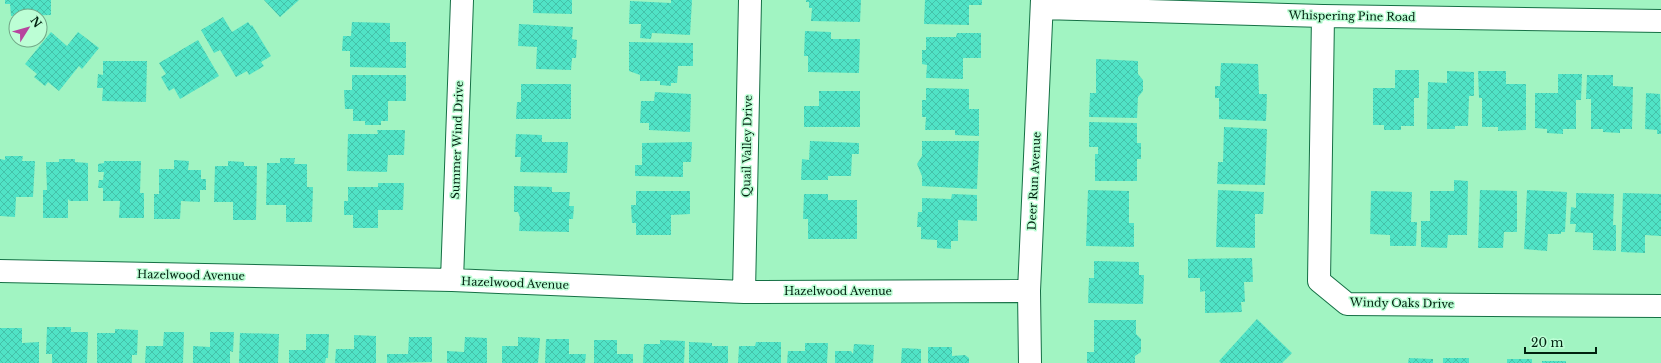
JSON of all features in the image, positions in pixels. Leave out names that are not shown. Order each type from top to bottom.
[{"type":"street","name":"Summer Wind Drive","points":[[452,280],[462,0]]},
{"type":"street","name":"Quail Valley Drive","points":[[744,292],[750,0]]},
{"type":"street","name":"Whispering Pine Road","points":[[1042,4],[1322,16],[1661,21]]},
{"type":"street","name":"Deer Run Avenue","points":[[1030,363],[1029,291],[1042,4]]},
{"type":"street","name":"Windy Oaks Drive","points":[[1322,16],[1319,281],[1347,304],[1661,306]]},
{"type":"street","name":"Hazelwood Avenue","points":[[0,271],[452,280],[744,292],[1029,291]]},
{"type":"building","points":[[5,0],[51,0],[51,15],[48,15],[48,8],[10,8],[10,4],[5,4]]},
{"type":"building","points":[[264,0],[299,0],[280,17]]},
{"type":"building","points":[[533,0],[572,0],[572,14],[533,13]]},
{"type":"building","points":[[671,0],[692,0],[690,35],[652,33],[651,39],[640,38],[641,24],[629,24],[630,1],[671,3]]},
{"type":"building","points":[[806,0],[861,0],[860,22],[811,21],[812,8],[809,8],[809,2],[806,2]]},
{"type":"building","points":[[925,0],[982,0],[982,5],[969,5],[969,25],[924,24]]},
{"type":"building","points":[[223,17],[232,32],[248,22],[251,26],[252,25],[271,56],[261,62],[264,66],[249,75],[247,71],[236,77],[220,50],[214,53],[201,30]]},
{"type":"building","points":[[352,22],[390,23],[390,42],[406,42],[406,68],[350,67],[350,51],[342,51],[343,36],[351,36]]},
{"type":"building","points":[[519,24],[573,27],[572,39],[577,40],[576,58],[572,58],[571,70],[536,69],[537,47],[518,46]]},
{"type":"building","points":[[805,31],[831,32],[831,39],[860,39],[859,73],[808,72],[808,56],[804,56]]},
{"type":"building","points":[[51,32],[67,46],[78,32],[99,48],[82,69],[79,66],[59,91],[48,82],[45,86],[34,77],[37,74],[25,64],[38,48],[48,48],[48,36]]},
{"type":"building","points":[[957,33],[981,33],[981,58],[963,58],[963,79],[926,78],[927,65],[922,64],[922,50],[926,50],[926,37],[956,37]]},
{"type":"building","points":[[198,40],[219,76],[180,99],[174,88],[169,91],[161,77],[166,74],[159,63]]},
{"type":"building","points":[[629,42],[693,43],[693,66],[678,66],[677,83],[671,83],[671,86],[660,85],[660,81],[640,81],[640,75],[629,71]]},
{"type":"building","points":[[1096,59],[1138,61],[1138,74],[1143,80],[1143,91],[1138,97],[1137,118],[1089,117],[1090,93],[1096,93]]},
{"type":"building","points":[[103,61],[147,61],[146,102],[102,101],[103,88],[97,88],[98,74],[103,75]]},
{"type":"building","points":[[1221,63],[1258,64],[1259,94],[1267,94],[1266,121],[1219,119],[1219,98],[1215,98],[1215,86],[1220,86]]},
{"type":"building","points":[[1395,70],[1419,70],[1419,98],[1414,98],[1414,126],[1401,126],[1401,130],[1384,130],[1384,125],[1373,125],[1373,88],[1395,88]]},
{"type":"building","points":[[1447,71],[1474,72],[1474,96],[1469,96],[1468,126],[1455,126],[1455,129],[1427,129],[1428,82],[1447,83]]},
{"type":"building","points":[[1478,71],[1506,71],[1506,84],[1526,84],[1526,130],[1498,131],[1498,127],[1482,127],[1482,98],[1479,98]]},
{"type":"building","points":[[1558,74],[1582,74],[1581,100],[1576,100],[1576,129],[1563,129],[1563,134],[1547,133],[1547,129],[1535,128],[1535,93],[1558,93]]},
{"type":"building","points":[[352,75],[406,75],[406,101],[388,101],[388,121],[381,121],[381,125],[365,125],[365,121],[353,121],[353,109],[345,109],[344,90],[352,90]]},
{"type":"building","points":[[1587,75],[1613,75],[1613,86],[1633,87],[1632,129],[1620,129],[1620,133],[1603,132],[1603,129],[1591,129],[1591,99],[1586,99]]},
{"type":"building","points":[[521,84],[571,84],[571,119],[516,119],[517,102],[521,102]]},
{"type":"building","points":[[926,88],[969,89],[969,109],[979,109],[979,136],[955,135],[955,130],[925,130],[926,117],[922,117],[922,100],[926,100]]},
{"type":"building","points":[[819,91],[860,91],[860,127],[804,127],[804,106],[819,106]]},
{"type":"building","points":[[655,92],[691,94],[690,132],[649,130],[649,123],[640,123],[641,101],[654,101]]},
{"type":"building","points":[[1646,93],[1660,94],[1661,134],[1657,134],[1657,130],[1645,129]]},
{"type":"building","points":[[1089,122],[1137,123],[1137,143],[1141,143],[1141,159],[1137,159],[1137,181],[1095,181],[1095,154],[1098,154],[1098,147],[1089,147]]},
{"type":"building","points":[[1224,127],[1267,129],[1265,185],[1217,184],[1218,162],[1223,162]]},
{"type":"building","points":[[377,130],[405,130],[404,155],[388,155],[387,172],[347,171],[348,134],[378,134]]},
{"type":"building","points":[[516,134],[542,135],[542,142],[568,142],[567,173],[520,172],[521,157],[515,157]]},
{"type":"building","points":[[810,141],[859,143],[859,154],[852,154],[851,176],[828,176],[828,180],[801,180],[802,159],[809,160]]},
{"type":"building","points":[[922,141],[979,141],[977,189],[922,186],[922,176],[917,164],[922,156]]},
{"type":"building","points":[[692,142],[691,162],[683,162],[683,177],[635,176],[635,165],[642,165],[642,143]]},
{"type":"building","points":[[5,156],[23,156],[22,161],[35,161],[33,197],[16,197],[15,217],[0,216],[0,159],[5,160]]},
{"type":"building","points":[[280,158],[295,158],[294,164],[307,164],[307,187],[313,187],[312,222],[286,222],[286,205],[266,205],[267,163],[280,163]]},
{"type":"building","points":[[59,159],[75,159],[75,162],[88,163],[88,201],[70,201],[68,199],[68,218],[43,218],[43,190],[47,190],[46,162],[59,162]]},
{"type":"building","points":[[174,160],[189,161],[188,170],[201,170],[201,179],[206,179],[206,190],[200,190],[200,202],[181,201],[180,219],[154,219],[154,194],[159,194],[159,169],[174,169]]},
{"type":"building","points":[[104,161],[141,161],[140,193],[144,193],[144,218],[119,218],[120,201],[103,201],[103,188],[98,188],[99,180],[103,180],[104,172],[98,172],[98,164],[104,163]]},
{"type":"building","points":[[228,161],[244,162],[244,166],[257,166],[256,220],[233,220],[233,202],[214,202],[215,166],[228,166]]},
{"type":"building","points":[[1454,180],[1468,181],[1467,235],[1448,235],[1447,248],[1421,247],[1421,221],[1430,221],[1430,191],[1454,191]]},
{"type":"building","points":[[378,183],[404,183],[403,210],[378,210],[378,228],[353,228],[353,215],[344,215],[344,201],[348,201],[348,187],[378,187]]},
{"type":"building","points":[[514,186],[552,187],[552,192],[570,192],[569,206],[574,206],[573,219],[569,219],[569,232],[519,231],[520,217],[518,212],[514,212]]},
{"type":"building","points":[[1088,190],[1129,191],[1129,223],[1134,223],[1134,247],[1086,246]]},
{"type":"building","points":[[1218,190],[1264,192],[1263,214],[1255,214],[1255,248],[1216,247]]},
{"type":"building","points":[[1480,190],[1517,191],[1517,232],[1504,232],[1503,248],[1478,248]]},
{"type":"building","points":[[1527,190],[1567,192],[1565,232],[1561,232],[1561,234],[1548,234],[1547,251],[1524,249]]},
{"type":"building","points":[[636,191],[690,191],[690,214],[671,215],[671,235],[636,235],[636,223],[632,223],[631,205],[636,205]]},
{"type":"building","points":[[1371,191],[1412,192],[1411,222],[1417,222],[1416,246],[1390,246],[1390,235],[1370,234]]},
{"type":"building","points":[[1576,193],[1614,194],[1613,225],[1616,225],[1616,251],[1593,250],[1593,233],[1575,232],[1576,224],[1570,224],[1571,207],[1576,208]]},
{"type":"building","points":[[1623,193],[1661,194],[1661,236],[1645,235],[1645,253],[1621,252]]},
{"type":"building","points":[[804,194],[828,194],[828,200],[857,200],[857,239],[808,239],[808,219],[803,219]]},
{"type":"building","points":[[952,194],[977,195],[977,221],[958,220],[958,241],[951,241],[951,249],[937,248],[937,240],[921,239],[921,227],[917,227],[918,212],[922,212],[922,198],[951,199]]},
{"type":"building","points":[[1252,258],[1253,282],[1244,282],[1245,302],[1241,302],[1242,312],[1205,313],[1205,291],[1200,292],[1200,278],[1188,278],[1188,259]]},
{"type":"building","points":[[1094,261],[1139,262],[1139,275],[1144,275],[1143,304],[1088,303],[1089,278],[1094,278]]},
{"type":"building","points":[[1257,319],[1292,353],[1282,363],[1221,363],[1219,361]]},
{"type":"building","points":[[1094,320],[1136,320],[1136,334],[1141,339],[1141,352],[1135,356],[1135,363],[1087,363],[1087,352],[1094,352]]},
{"type":"building","points":[[47,327],[71,327],[71,332],[88,332],[87,363],[52,363],[52,354],[46,354]]},
{"type":"building","points":[[0,328],[22,328],[22,343],[39,342],[39,363],[0,363]]},
{"type":"building","points":[[115,329],[138,330],[137,355],[132,355],[132,363],[97,363],[97,333],[115,333]]},
{"type":"building","points":[[164,332],[184,332],[183,363],[145,363],[146,346],[163,346]]},
{"type":"building","points":[[210,332],[234,332],[233,352],[230,351],[230,363],[193,363],[193,346],[210,347]]},
{"type":"building","points":[[240,333],[279,334],[278,363],[239,363]]},
{"type":"building","points":[[306,334],[329,334],[328,358],[326,358],[325,363],[289,363],[289,350],[306,350]]},
{"type":"building","points":[[354,335],[376,336],[376,363],[335,363],[336,349],[354,349]]},
{"type":"building","points":[[409,337],[432,337],[432,362],[387,363],[387,354],[408,354]]},
{"type":"building","points":[[465,337],[487,338],[487,363],[447,363],[447,351],[464,352]]},
{"type":"building","points":[[518,337],[540,338],[538,363],[502,363],[502,346],[518,346]]},
{"type":"building","points":[[546,339],[569,339],[569,354],[586,354],[585,363],[545,363]]},
{"type":"building","points":[[594,340],[617,340],[617,354],[633,354],[633,363],[594,363]]},
{"type":"building","points":[[660,340],[685,341],[684,363],[643,363],[644,344],[660,344]]},
{"type":"building","points":[[689,342],[712,343],[712,346],[728,346],[728,363],[689,363]]},
{"type":"building","points":[[756,342],[781,342],[781,363],[738,363],[739,346],[755,346]]},
{"type":"building","points":[[805,343],[828,343],[827,363],[787,363],[788,351],[805,351]]},
{"type":"building","points":[[854,344],[874,345],[873,363],[835,363],[835,351],[851,351],[853,354]]},
{"type":"building","points":[[928,347],[952,347],[952,356],[965,355],[969,358],[969,363],[928,363]]},
{"type":"building","points":[[902,348],[921,349],[921,363],[901,363]]},
{"type":"building","points":[[1409,358],[1433,359],[1433,363],[1408,363]]},
{"type":"building","points":[[1443,358],[1469,358],[1469,363],[1443,363]]},
{"type":"building","points":[[1507,359],[1532,359],[1532,363],[1507,363]]},
{"type":"building","points":[[1542,361],[1566,361],[1566,363],[1542,363]]}]
